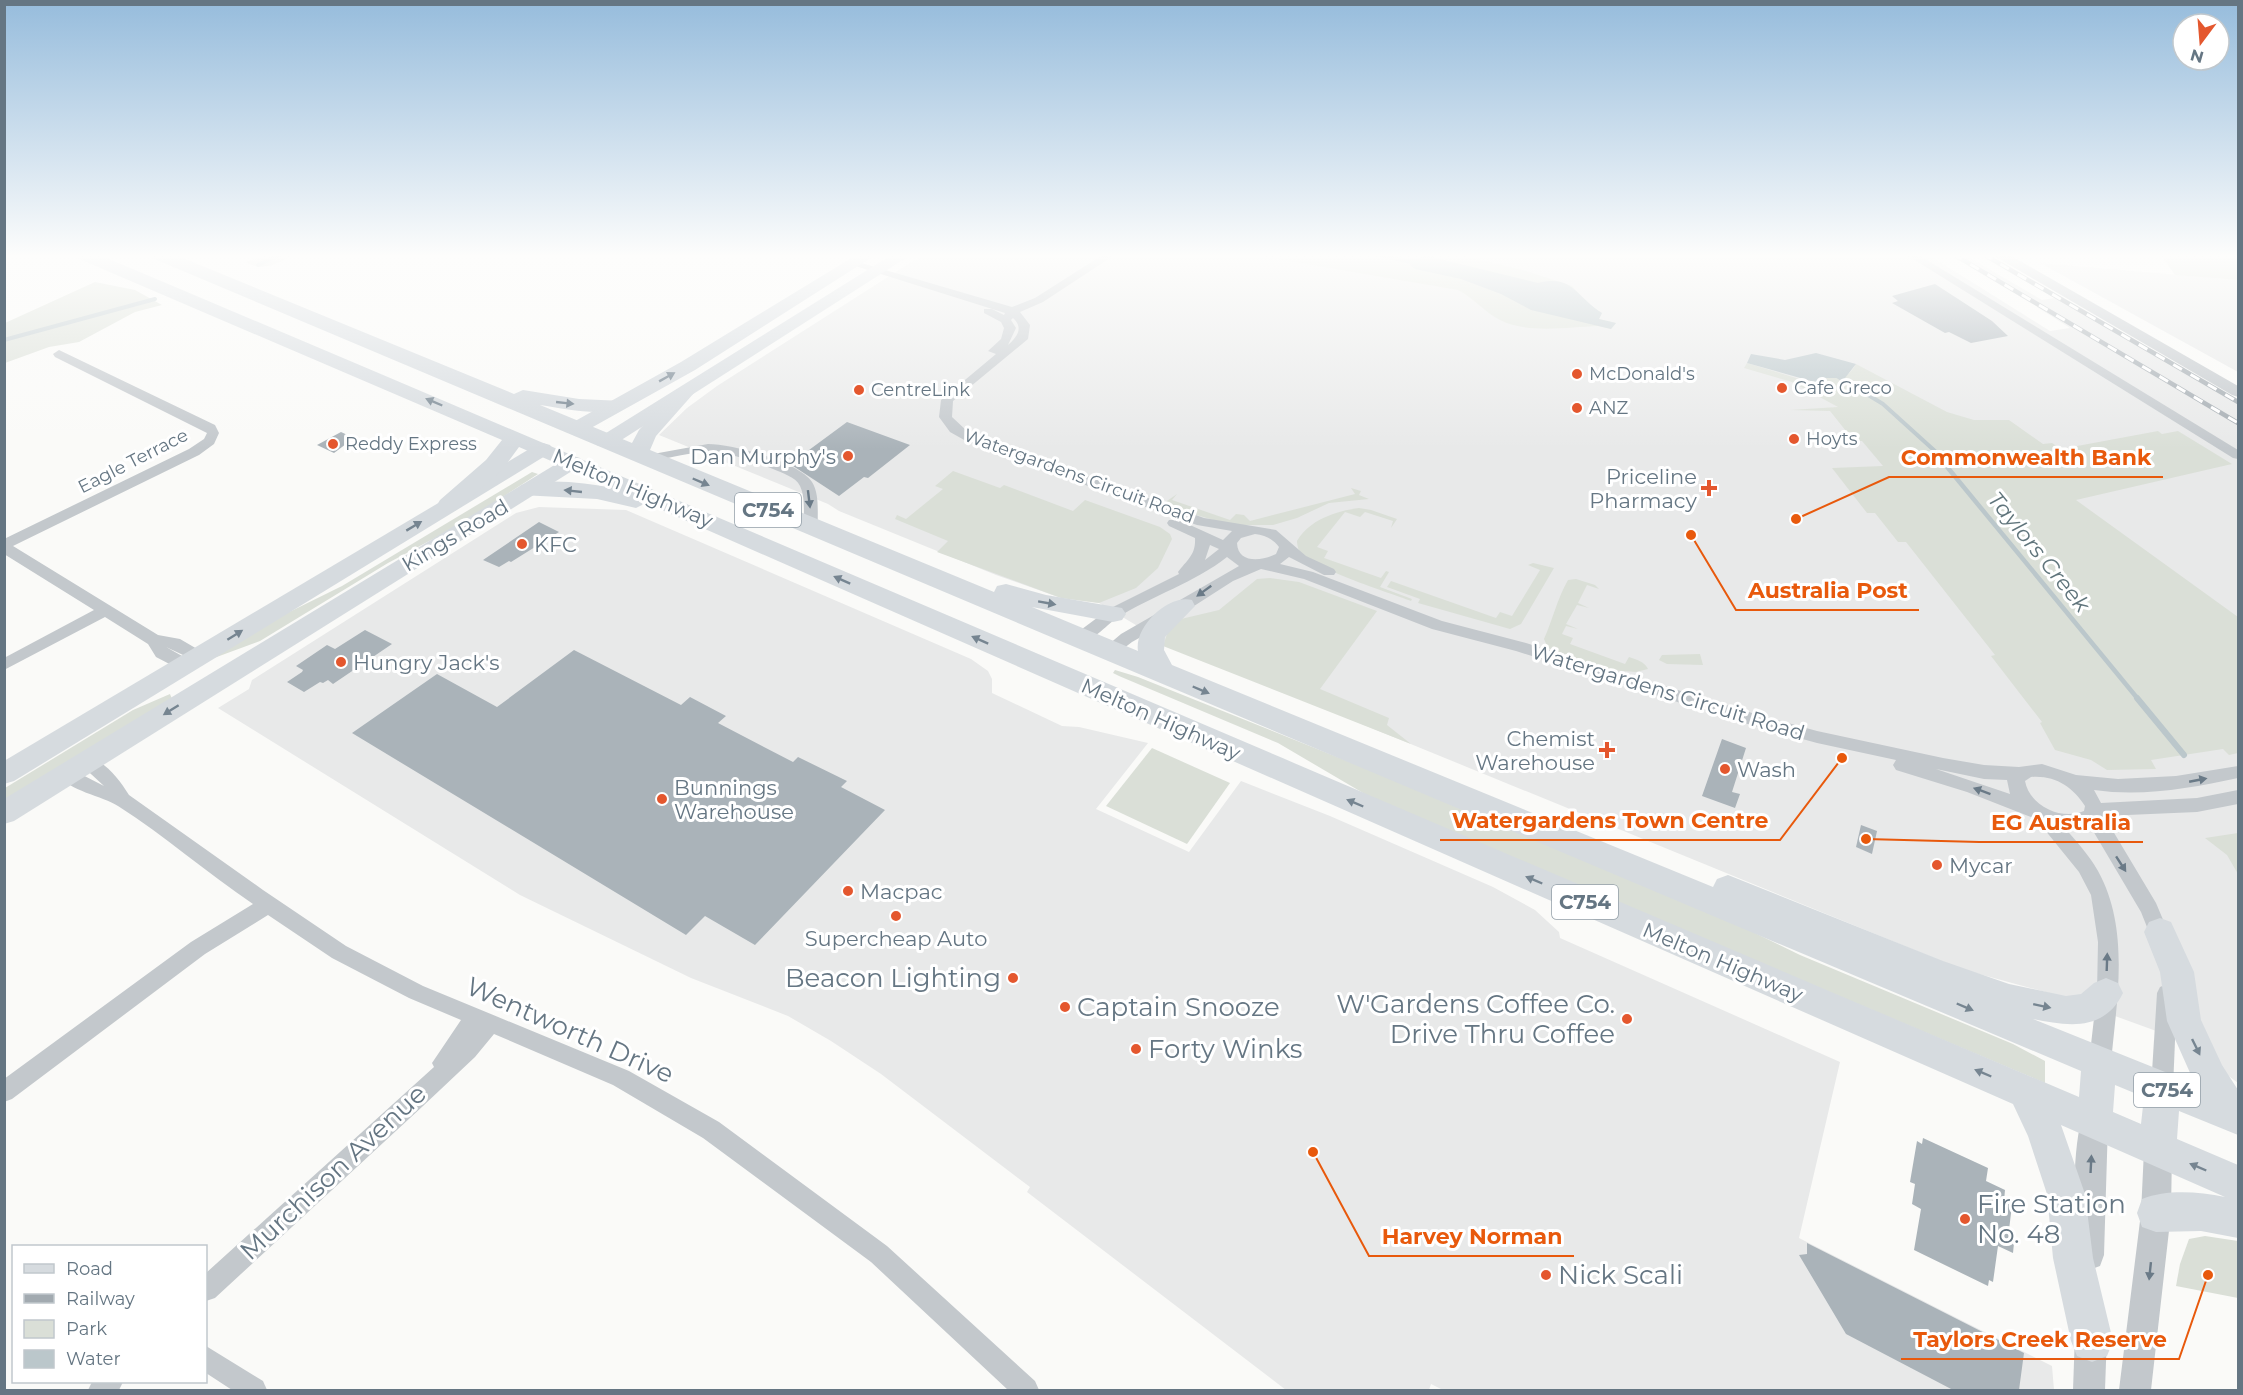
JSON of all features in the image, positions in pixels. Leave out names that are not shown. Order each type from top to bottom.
[{"type":"highway","name":"Melton Highway","points":[[237,319],[516,437],[2238,1184]]},
{"type":"highway","name":"Melton Highway","points":[[310,319],[2236,1117]]},
{"type":"highway","points":[[349,336],[427,358],[532,399],[593,406],[616,405]]},
{"type":"highway","points":[[642,457],[646,434],[684,393]]},
{"type":"highway","name":"Kings Road","points":[[543,449],[576,429]]},
{"type":"highway","points":[[448,505],[494,465],[516,437]]},
{"type":"highway","name":"Kings Road","points":[[573,462],[605,442]]},
{"type":"highway","points":[[529,490],[560,490],[618,497],[712,522]]},
{"type":"highway","points":[[889,560],[954,574],[1034,601],[1113,614]]},
{"type":"highway","points":[[1166,675],[1151,651],[1151,640],[1158,627],[1183,606]]},
{"type":"highway","points":[[1065,677],[1080,639]]},
{"type":"highway","points":[[1065,677],[1109,651]]},
{"type":"highway","points":[[1532,827],[1699,876],[1933,972],[2009,999],[2066,1011],[2080,1010],[2093,1005],[2106,993]]},
{"type":"highway","points":[[2160,932],[2177,972],[2184,1021],[2210,1077],[2236,1117]]},
{"type":"highway","points":[[2094,1123],[2100,1062]]},
{"type":"highway","points":[[2158,1150],[2162,1088]]},
{"type":"highway","points":[[2025,1092],[2052,1148],[2066,1194],[2073,1258],[2092,1341]]},
{"type":"highway","points":[[2156,1213],[2201,1212],[2238,1219]]},
{"type":"main road","name":"Kings Road","points":[[576,429],[688,366],[764,319]]},
{"type":"main road","name":"Kings Road","points":[[605,442],[801,319]]},
{"type":"main road","name":"Kings Road","points":[[4,774],[543,449]]},
{"type":"main road","name":"Kings Road","points":[[4,813],[573,462]]},
{"type":"main road","points":[[192,661],[205,666],[239,655],[280,633],[371,577],[404,566]]},
{"type":"main road","points":[[4,784],[160,691],[191,681],[221,679]]},
{"type":"street","name":"Watergardens Circuit Road","points":[[1012,319],[1006,340],[950,384],[936,398],[933,414],[943,434],[970,449],[1202,535],[1228,548]]},
{"type":"street","name":"Watergardens Circuit Road","points":[[1016,319],[1025,329],[1022,339],[947,400],[944,414],[951,427],[973,440],[1172,512],[1202,522],[1250,530]]},
{"type":"street","points":[[2004,319],[2117,386],[2151,403]]},
{"type":"street","points":[[2015,319],[2238,455]]},
{"type":"street","points":[[2115,319],[2238,392]]},
{"type":"street","points":[[2121,319],[2238,384]]},
{"type":"street","name":"Eagle Terrace","points":[[4,546],[194,452],[212,437],[213,433],[210,429],[59,354]]},
{"type":"street","points":[[642,457],[717,448],[735,450],[795,474],[805,483],[809,498],[811,528]]},
{"type":"street","points":[[1250,530],[1262,530],[1275,535],[1286,547],[1313,565],[1520,647],[1437,625],[1308,575],[1235,558],[1228,548],[1228,543],[1236,534],[1250,530]]},
{"type":"street","points":[[1170,584],[1200,558],[1203,548],[1202,535]]},
{"type":"street","points":[[4,546],[154,640],[162,653],[192,661]]},
{"type":"street","points":[[1109,651],[1124,638],[1183,606],[1223,579],[1277,561],[1285,552],[1286,547]]},
{"type":"street","points":[[1080,639],[1099,622],[1113,614],[1206,567],[1228,548]]},
{"type":"street","points":[[4,664],[105,610]]},
{"type":"street","name":"Watergardens Circuit Road","points":[[1520,647],[1688,701],[1817,737],[1984,772],[2020,774],[2027,771],[2044,770],[2071,780]]},
{"type":"street","name":"Watergardens Circuit Road","points":[[1817,737],[1858,753],[1964,784],[2039,812],[2081,860],[2093,877],[2103,904],[2108,940],[2100,1062]]},
{"type":"street","name":"Wentworth Drive","points":[[77,768],[94,789],[123,800],[339,952],[416,992],[484,1019],[647,1091],[737,1147],[879,1254],[1026,1390]]},
{"type":"street","points":[[2111,787],[2157,787],[2238,772]]},
{"type":"street","points":[[2020,774],[2015,784],[2022,798],[2039,812],[2064,821],[2083,821],[2094,812],[2197,805],[2238,797]]},
{"type":"street","points":[[2071,780],[2153,795],[2170,807]]},
{"type":"street","points":[[2071,780],[2086,792],[2094,805],[2094,812],[2105,839],[2138,891],[2160,932],[2167,975],[2166,1051],[2162,1088]]},
{"type":"street","points":[[4,1092],[262,900]]},
{"type":"street","name":"Murchison Avenue","points":[[207,1288],[467,1050],[484,1019]]},
{"type":"street","points":[[2089,1390],[2092,1341],[2089,1210],[2094,1123]]},
{"type":"street","points":[[2135,1390],[2156,1213],[2158,1150]]},
{"type":"street","points":[[207,1360],[254,1390]]},
{"type":"shaded area","points":[[822,319],[2031,319],[2050,331],[2070,328],[2056,319],[2100,319],[2238,399],[2238,1083],[2222,1071],[2214,1052],[2060,996],[1961,969],[1171,646],[1099,603],[1061,598],[996,575],[659,435],[687,408],[717,386]]},
{"type":"shaded area","points":[[2142,319],[2238,319],[2238,372]]},
{"type":"shaded area","points":[[539,507],[626,510],[971,659],[988,671],[992,679],[992,693],[1062,726],[1079,727],[1148,743],[1096,809],[1189,852],[1241,781],[1330,816],[1493,887],[1535,910],[1559,932],[1560,938],[1840,1062],[1799,1238],[2052,1366],[2054,1390],[1443,1390],[1431,1384],[1429,1390],[1286,1390],[1027,1192],[1030,1187],[881,1074],[831,1041],[788,1016],[691,978],[520,895],[218,708],[249,689],[252,680],[516,513]]},
{"type":"green space","points":[[14,319],[122,319],[79,342],[49,347],[5,363],[5,323]]},
{"type":"green space","points":[[1498,319],[1599,319],[1616,323],[1611,329],[1598,326],[1548,329],[1522,327]]},
{"type":"green space","points":[[1747,363],[1813,383],[1827,383],[1821,378],[1838,378],[1846,375],[1856,364],[1947,412],[1974,420],[2009,420],[2043,444],[2052,443],[2061,449],[2158,431],[2162,434],[2178,431],[2232,464],[2076,500],[2238,617],[2238,753],[2229,755],[2223,749],[2151,760],[2156,769],[2107,770],[2091,760],[2055,750],[2040,723],[2042,722],[1991,656],[1995,655],[1906,542],[1898,542],[1875,513],[1867,513],[1832,468],[1883,466],[1862,441],[1854,441],[1830,411],[1790,410],[1838,407],[1792,382],[1744,368]]},
{"type":"green space","points":[[953,471],[1000,488],[1004,485],[1073,511],[1085,500],[1160,527],[1170,534],[1172,539],[1158,568],[1136,588],[1099,603],[1061,598],[937,552],[948,541],[895,519],[897,515],[906,519],[943,489],[935,486]]},
{"type":"green space","points":[[532,472],[538,474],[463,523],[388,563],[260,641],[214,658],[267,623],[342,586]]},
{"type":"green space","points":[[1351,488],[1361,491],[1359,495],[1369,499],[1329,503],[1297,518],[1273,525],[1231,525],[1165,506],[1164,503],[1177,494],[1172,500],[1230,520],[1236,514],[1244,515],[1250,521],[1355,494]]},
{"type":"green space","points":[[1359,508],[1397,519],[1391,528],[1393,521],[1365,512],[1360,517],[1345,512],[1317,547],[1328,551],[1324,558],[1381,578],[1386,571],[1389,572],[1380,587],[1412,599],[1411,601],[1334,572],[1319,565],[1299,549],[1297,541],[1316,522],[1341,511]]},
{"type":"green space","points":[[1533,563],[1554,568],[1521,624],[1510,629],[1418,603],[1420,599],[1387,587],[1391,581],[1496,618],[1500,612],[1512,616],[1540,570],[1528,565]]},
{"type":"green space","points":[[1270,578],[1299,582],[1377,611],[1320,689],[1389,718],[1387,725],[1411,744],[1163,646],[1168,631],[1181,619],[1219,610],[1257,579]]},
{"type":"green space","points":[[1576,579],[1595,585],[1599,589],[1587,585],[1578,603],[1589,608],[1577,605],[1566,624],[1578,629],[1566,626],[1562,634],[1573,638],[1570,644],[1625,664],[1629,657],[1642,662],[1648,669],[1636,672],[1610,670],[1548,648],[1544,639],[1561,594],[1568,580]]},
{"type":"green space","points":[[1700,654],[1703,665],[1667,664],[1659,660],[1662,655]]},
{"type":"green space","points":[[1115,670],[1138,677],[1663,888],[1800,955],[2013,1044],[2045,1061],[2045,1083],[1375,800],[1278,743],[1119,676],[1113,673]]},
{"type":"green space","points":[[170,694],[172,699],[5,804],[5,788],[133,710]]},
{"type":"green space","points":[[1152,748],[1230,783],[1187,844],[1106,806]]},
{"type":"green space","points":[[2238,833],[2238,874],[2227,855],[2205,838]]},
{"type":"green space","points":[[2205,1236],[2238,1241],[2238,1298],[2176,1286],[2180,1264],[2189,1239]]},
{"type":"water","points":[[1569,319],[1599,319],[1616,323],[1611,329]]},
{"type":"water","points":[[1816,353],[1856,364],[1845,378],[1822,378],[1830,384],[1825,385],[1747,363],[1751,354],[1785,360]]},
{"type":"building","points":[[1920,319],[1989,319],[2008,336],[1971,343],[1949,332],[1945,333]]},
{"type":"building","name":"Dan Murphy's","points":[[847,422],[910,445],[868,478],[864,477],[839,496],[790,464]]},
{"type":"building","name":"Reddy Express","points":[[341,432],[354,438],[334,453],[317,445]]},
{"type":"building","name":"KFC","points":[[539,522],[559,532],[499,567],[483,560]]},
{"type":"building","name":"Hungry Jack's","points":[[365,630],[392,644],[333,684],[328,680],[320,682],[304,692],[287,682],[302,672],[303,670],[296,666],[327,645],[335,649]]},
{"type":"building","name":"Bunnings Warehouse","points":[[574,650],[681,705],[690,697],[726,716],[718,723],[793,762],[798,757],[847,781],[841,787],[885,810],[755,945],[705,916],[686,935],[352,733],[437,674],[497,707]]},
{"type":"building","name":"Wash","points":[[1722,739],[1746,748],[1732,792],[1740,794],[1735,808],[1702,796]]},
{"type":"building","points":[[1861,825],[1877,831],[1872,854],[1856,847]]},
{"type":"building","name":"Fire Station No. 48","points":[[1923,1138],[1988,1168],[1986,1181],[2005,1190],[2004,1201],[2012,1205],[2009,1230],[2015,1233],[2013,1253],[1998,1246],[1993,1282],[1989,1280],[1988,1286],[1914,1250],[1921,1209],[1912,1204],[1915,1184],[1910,1182],[1917,1141],[1922,1144]]},
{"type":"building","points":[[1807,1243],[2024,1353],[2019,1390],[1953,1390],[1846,1334],[1799,1255],[1807,1254]]},
{"type":"waterway","points":[[4,340],[81,319]]},
{"type":"waterway","name":"Taylors Creek","points":[[1837,376],[1883,404],[1936,452]]},
{"type":"waterway","name":"Taylors Creek","points":[[1934,451],[2138,699]]},
{"type":"waterway","name":"Taylors Creek","points":[[2137,698],[2184,755]]},
{"type":"railway","points":[[2063,319],[2238,423]]},
{"type":"railway","points":[[2095,319],[2238,402]]},
{"type":"place","name":"McDonald's","points":[[1577,374]]},
{"type":"place","name":"Cafe Greco","points":[[1782,388]]},
{"type":"place","name":"CentreLink","points":[[859,390]]},
{"type":"place","name":"ANZ","points":[[1577,408]]},
{"type":"place","name":"Hoyts","points":[[1794,439]]},
{"type":"place","name":"Reddy Express","points":[[333,444]]},
{"type":"place","name":"Dan Murphy's","points":[[848,456]]},
{"type":"place","name":"Priceline Pharmacy","points":[[1709,488]]},
{"type":"place","name":"Commonwealth Bank","points":[[1796,519]]},
{"type":"place","name":"Australia Post","points":[[1691,535]]},
{"type":"place","name":"KFC","points":[[522,544]]},
{"type":"place","name":"Hungry Jack's","points":[[341,662]]},
{"type":"place","name":"Chemist Warehouse","points":[[1607,750]]},
{"type":"place","name":"Watergardens Town Centre","points":[[1842,758]]},
{"type":"place","name":"Wash","points":[[1725,769]]},
{"type":"place","name":"Bunnings Warehouse","points":[[662,799]]},
{"type":"place","name":"EG Australia","points":[[1866,839]]},
{"type":"place","name":"Mycar","points":[[1937,865]]},
{"type":"place","name":"Macpac","points":[[848,891]]},
{"type":"place","name":"Supercheap Auto","points":[[896,916]]},
{"type":"place","name":"Beacon Lighting","points":[[1013,978]]},
{"type":"place","name":"Captain Snooze","points":[[1065,1007]]},
{"type":"place","name":"W'Gardens Coffee Co. Drive Thru Coffee","points":[[1627,1019]]},
{"type":"place","name":"Forty Winks","points":[[1136,1049]]},
{"type":"place","name":"Harvey Norman","points":[[1313,1152]]},
{"type":"place","name":"Fire Station No. 48","points":[[1965,1219]]},
{"type":"place","name":"Nick Scali","points":[[1546,1275]]},
{"type":"place","name":"Taylors Creek Reserve","points":[[2208,1275]]}]
